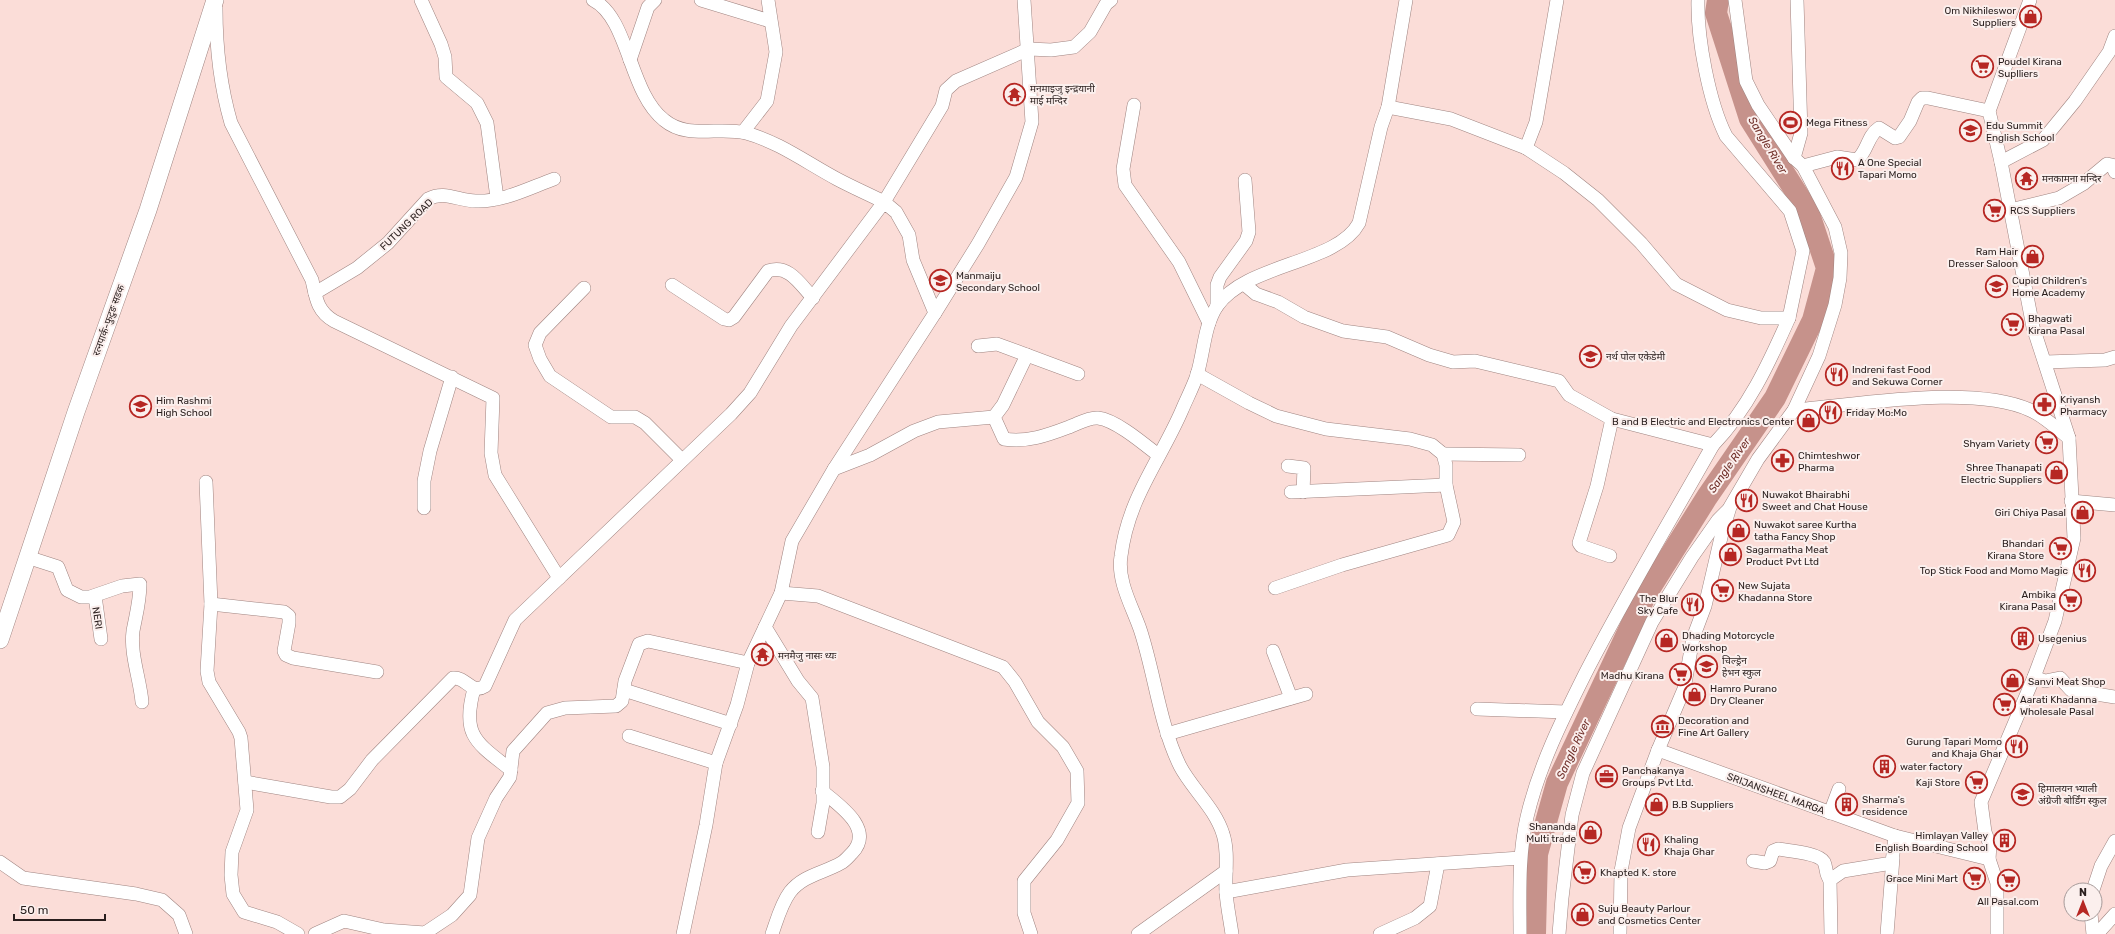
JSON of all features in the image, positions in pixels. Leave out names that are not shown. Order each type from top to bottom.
[{"type":"street","points":[[215,0],[216,49],[223,95],[231,123],[309,275],[319,307],[325,316],[493,398],[491,453],[495,475],[559,578]]},
{"type":"street","name":"रत्नपार्क-फुटुङ सडक","points":[[0,640],[76,412],[148,210],[215,0]]},
{"type":"street","points":[[421,0],[441,44],[445,57],[446,77],[477,102],[487,123],[497,198]]},
{"type":"street","points":[[593,0],[612,17],[643,93],[662,119],[674,128],[692,131],[743,132],[769,140],[838,180],[884,202],[896,212],[909,235],[913,260],[935,313]]},
{"type":"street","points":[[630,60],[648,7],[655,0]]},
{"type":"street","points":[[701,0],[770,20]]},
{"type":"street","points":[[743,132],[767,101],[776,52],[768,0]]},
{"type":"street","points":[[683,934],[706,825],[716,763],[731,724],[748,663],[781,593],[792,541],[834,469],[978,244],[1016,176],[1032,122],[1029,49],[1024,0]]},
{"type":"street","points":[[245,782],[331,797],[340,797],[350,789],[372,760],[454,678],[461,679],[474,689],[479,689],[485,686],[515,620],[731,414],[750,393],[791,326],[884,202],[942,106],[946,90],[956,81],[1029,49],[1051,50],[1074,47],[1090,32],[1106,4],[1111,0]]},
{"type":"street","points":[[1232,934],[1226,892],[1223,834],[1213,813],[1181,767],[1167,734],[1140,630],[1124,587],[1120,559],[1128,518],[1158,455],[1181,413],[1197,374],[1209,323],[1218,306],[1231,291],[1244,284],[1339,244],[1354,233],[1360,223],[1379,134],[1388,107],[1406,0]]},
{"type":"street","points":[[1526,148],[1536,122],[1557,0]]},
{"type":"street","points":[[1520,934],[1520,858],[1527,818],[1538,777],[1566,712],[1610,626],[1713,444],[1723,434],[1763,376],[1789,318],[1804,251],[1790,211],[1726,136],[1720,124],[1705,71],[1698,0]]},
{"type":"street","points":[[1620,934],[1621,871],[1629,828],[1658,750],[1684,689],[1694,638],[1705,606],[1722,533],[1730,508],[1758,459],[1794,410],[1819,356],[1836,305],[1840,278],[1841,253],[1835,227],[1799,162],[1758,105],[1746,81],[1735,0]]},
{"type":"street","points":[[1797,0],[1801,133],[1799,162]]},
{"type":"street","points":[[1997,934],[1997,883],[1989,859],[1990,845],[1985,832],[1981,802],[2034,677],[2055,621],[2074,538],[2069,438],[2046,362],[2033,327],[2002,162],[1989,111],[2030,0]]},
{"type":"street","points":[[2002,162],[2043,140],[2075,101],[2109,52],[2115,36]]},
{"type":"street","points":[[1799,162],[1837,157],[1858,160],[1862,155],[1872,132],[1879,128],[1895,138],[1899,137],[1910,121],[1918,102],[1922,98],[1989,111]]},
{"type":"street","points":[[1134,104],[1123,170],[1125,185],[1179,262],[1209,323]]},
{"type":"street","points":[[1388,107],[1451,119],[1526,148],[1564,173],[1598,200],[1641,243],[1676,284],[1727,310],[1761,318],[1789,318]]},
{"type":"street","points":[[2010,210],[2059,198],[2083,184],[2107,164],[2112,166],[2115,172]]},
{"type":"street","name":"FUTUNG ROAD","points":[[315,293],[357,268],[388,243],[428,199],[436,195],[443,194],[476,201],[507,197],[554,179]]},
{"type":"street","points":[[1218,306],[1217,285],[1220,277],[1246,242],[1250,232],[1245,180]]},
{"type":"street","points":[[672,285],[724,319],[729,320],[734,318],[768,271],[776,268],[787,270],[813,298]]},
{"type":"street","points":[[1244,284],[1256,294],[1278,302],[1304,317],[1343,331],[1387,337],[1429,355],[1453,362],[1475,361],[1559,381],[1569,395],[1612,419],[1713,444]]},
{"type":"street","points":[[584,288],[540,332],[535,345],[540,359],[550,376],[611,417],[635,417],[645,423],[682,460]]},
{"type":"street","points":[[978,346],[997,344],[1078,374]]},
{"type":"street","points":[[994,417],[1003,404],[1027,355]]},
{"type":"street","points":[[2046,362],[2104,360],[2115,356]]},
{"type":"street","points":[[1197,374],[1276,416],[1326,429],[1410,439],[1432,445],[1443,454],[1446,465],[1446,485],[1454,522],[1448,535],[1342,565],[1275,588]]},
{"type":"street","points":[[424,508],[424,481],[427,466],[452,377]]},
{"type":"street","points":[[1794,410],[1948,398],[2002,401],[2031,410],[2069,438]]},
{"type":"street","points":[[834,469],[870,455],[914,431],[938,422],[994,417]]},
{"type":"street","points":[[994,417],[1004,438],[1017,441],[1050,435],[1085,421],[1098,418],[1130,434],[1158,455]]},
{"type":"street","points":[[1610,556],[1581,546],[1579,543],[1597,486],[1612,419]]},
{"type":"street","points":[[1443,454],[1519,455]]},
{"type":"street","points":[[1288,466],[1304,468],[1297,492],[1446,485]]},
{"type":"street","points":[[206,482],[211,604],[207,670],[209,682],[239,732],[245,782],[246,815],[232,852],[231,875],[234,894],[244,912],[278,922],[298,934]]},
{"type":"street","points":[[2071,501],[2115,505]]},
{"type":"street","points":[[1559,934],[1572,815],[1583,773],[1652,622],[1692,557],[1718,520],[1730,508]]},
{"type":"street","points":[[27,557],[58,567],[68,590],[81,597],[95,596],[122,586],[140,584],[139,605],[134,630],[134,644],[142,702]]},
{"type":"street","points":[[781,593],[818,596],[1003,666],[1015,682],[1038,722],[1064,747],[1077,771],[1078,803],[1057,840],[1024,881],[1024,913],[1030,934]]},
{"type":"street","name":"NERI","points":[[95,596],[101,639]]},
{"type":"street","points":[[211,604],[284,612],[289,616],[290,624],[284,651],[286,655],[292,658],[377,672]]},
{"type":"street","points":[[765,627],[798,681],[812,698],[823,767],[823,803],[818,832]]},
{"type":"street","points":[[315,934],[344,922],[384,930],[425,933],[452,915],[470,894],[478,838],[496,798],[510,777],[513,751],[547,713],[565,708],[616,706],[622,701],[635,650],[644,641],[748,663]]},
{"type":"street","points":[[1273,651],[1291,698]]},
{"type":"street","points":[[2034,677],[2046,681],[2060,678],[2071,690],[2115,697]]},
{"type":"street","points":[[474,689],[469,708],[469,723],[474,736],[487,750],[511,770]]},
{"type":"street","points":[[624,690],[731,724]]},
{"type":"street","points":[[1167,734],[1306,694]]},
{"type":"street","points":[[1477,709],[1566,712]]},
{"type":"street","points":[[629,736],[716,763]]},
{"type":"street","name":"SRIJANSHEEL MARGA","points":[[1658,750],[1894,836],[1989,859]]},
{"type":"street","points":[[1830,813],[1839,789]]},
{"type":"street","points":[[772,934],[791,891],[805,879],[842,863],[857,848],[860,836],[857,824],[844,809],[822,791]]},
{"type":"street","points":[[1887,934],[1894,836]]},
{"type":"street","points":[[2096,882],[2101,866],[2115,842]]},
{"type":"street","points":[[1753,861],[1765,863],[1770,861],[1773,851],[1778,850],[1821,858],[1825,864],[1827,876],[1830,880],[1831,934]]},
{"type":"street","points":[[1226,892],[1347,870],[1520,858]]},
{"type":"street","points":[[1830,880],[1843,871],[1892,863],[1892,858]]},
{"type":"street","points":[[0,862],[23,878],[136,894],[162,900],[179,915],[186,934]]},
{"type":"street","points":[[1380,934],[1415,918],[1430,906],[1438,864]]},
{"type":"street","points":[[1138,934],[1226,871]]},
{"type":"street","points":[[2097,934],[2115,914]]},
{"type":"street","points":[[2092,922],[2093,934]]},
{"type":"waterway","name":"Sangle River","points":[[1535,934],[1537,854],[1557,783],[1645,596],[1707,497],[1775,398],[1813,320],[1827,268],[1808,211],[1750,119],[1716,13],[1718,0]]},
{"type":"place","name":"Om Nikhileswor Suppliers","points":[[2031,16]]},
{"type":"place","name":"Poudel Kirana Suplliers","points":[[1982,67]]},
{"type":"place","name":"मनमाइजु इन्द्रयानी माई मन्दिर","points":[[1014,94]]},
{"type":"place","name":"Mega Fitness","points":[[1790,122]]},
{"type":"place","name":"Edu Summit English School","points":[[1971,131]]},
{"type":"place","name":"A One Special Tapari Momo","points":[[1843,168]]},
{"type":"place","name":"मनकामना मन्दिर","points":[[2026,178]]},
{"type":"place","name":"RCS Suppliers","points":[[1994,210]]},
{"type":"place","name":"Ram Hair Dresser Saloon","points":[[2033,257]]},
{"type":"place","name":"Manmaiju Secondary School","points":[[940,281]]},
{"type":"place","name":"Cupid Children's Home Academy","points":[[1997,286]]},
{"type":"place","name":"Bhagwati Kirana Pasal","points":[[2012,324]]},
{"type":"place","name":"नर्थ पोल एकेडेमी","points":[[1590,356]]},
{"type":"place","name":"Indreni fast Food and Sekuwa Corner","points":[[1837,375]]},
{"type":"place","name":"Kriyansh Pharmacy","points":[[2044,405]]},
{"type":"place","name":"Him Rashmi High School","points":[[140,406]]},
{"type":"place","name":"Friday Mo:Mo","points":[[1831,412]]},
{"type":"place","name":"B and B Electric and Electronics Center","points":[[1809,421]]},
{"type":"place","name":"Shyam Variety","points":[[2046,443]]},
{"type":"place","name":"Chimteshwor Pharma","points":[[1782,461]]},
{"type":"place","name":"Shree Thanapati Electric Suppliers","points":[[2057,473]]},
{"type":"place","name":"Nuwakot Bhairabhi Sweet and Chat House","points":[[1746,500]]},
{"type":"place","name":"Giri Chiya Pasal","points":[[2082,512]]},
{"type":"place","name":"Nuwakot saree Kurtha tatha Fancy Shop","points":[[1739,530]]},
{"type":"place","name":"Bhandari Kirana Store","points":[[2060,549]]},
{"type":"place","name":"Sagarmatha Meat Product Pvt Ltd","points":[[1730,555]]},
{"type":"place","name":"Top Stick Food and Momo Magic","points":[[2084,570]]},
{"type":"place","name":"New Sujata Khadanna Store","points":[[1723,591]]},
{"type":"place","name":"Ambika Kirana Pasal","points":[[2071,600]]},
{"type":"place","name":"The Blur Sky Cafe","points":[[1693,604]]},
{"type":"place","name":"Usegenius","points":[[2023,638]]},
{"type":"place","name":"Dhading Motorcycle Workshop","points":[[1667,641]]},
{"type":"place","name":"मनमैजु नासः ध्यः","points":[[762,655]]},
{"type":"place","name":"चिल्ड्रेन हेभन स्कुल","points":[[1707,666]]},
{"type":"place","name":"Madhu Kirana","points":[[1680,675]]},
{"type":"place","name":"Sanvi Meat Shop","points":[[2013,681]]},
{"type":"place","name":"Hamro Purano Dry Cleaner","points":[[1695,694]]},
{"type":"place","name":"Aarati Khadanna Wholesale Pasal","points":[[2005,705]]},
{"type":"place","name":"Decoration and Fine Art Gallery","points":[[1663,726]]},
{"type":"place","name":"Gurung Tapari Momo and Khaja Ghar","points":[[2017,747]]},
{"type":"place","name":"water factory","points":[[1885,766]]},
{"type":"place","name":"Panchakanya Groups Pvt Ltd.","points":[[1606,776]]},
{"type":"place","name":"Kaji Store","points":[[1976,782]]},
{"type":"place","name":"हिमालयन भ्याली अंग्रेजी बोर्डिंग स्कुल","points":[[2022,794]]},
{"type":"place","name":"B.B Suppliers","points":[[1657,804]]},
{"type":"place","name":"Sharma's residence","points":[[1846,805]]},
{"type":"place","name":"Shananda Multi trade","points":[[1591,832]]},
{"type":"place","name":"Himlayan Valley English Boarding School","points":[[2004,841]]},
{"type":"place","name":"Khaling Khaja Ghar","points":[[1648,845]]},
{"type":"place","name":"Khapted K. store","points":[[1584,872]]},
{"type":"place","name":"Grace Mini Mart","points":[[1974,878]]},
{"type":"place","name":"All Pasal.com","points":[[2008,881]]},
{"type":"place","name":"Suju Beauty Parlour and Cosmetics Center","points":[[1582,914]]}]
